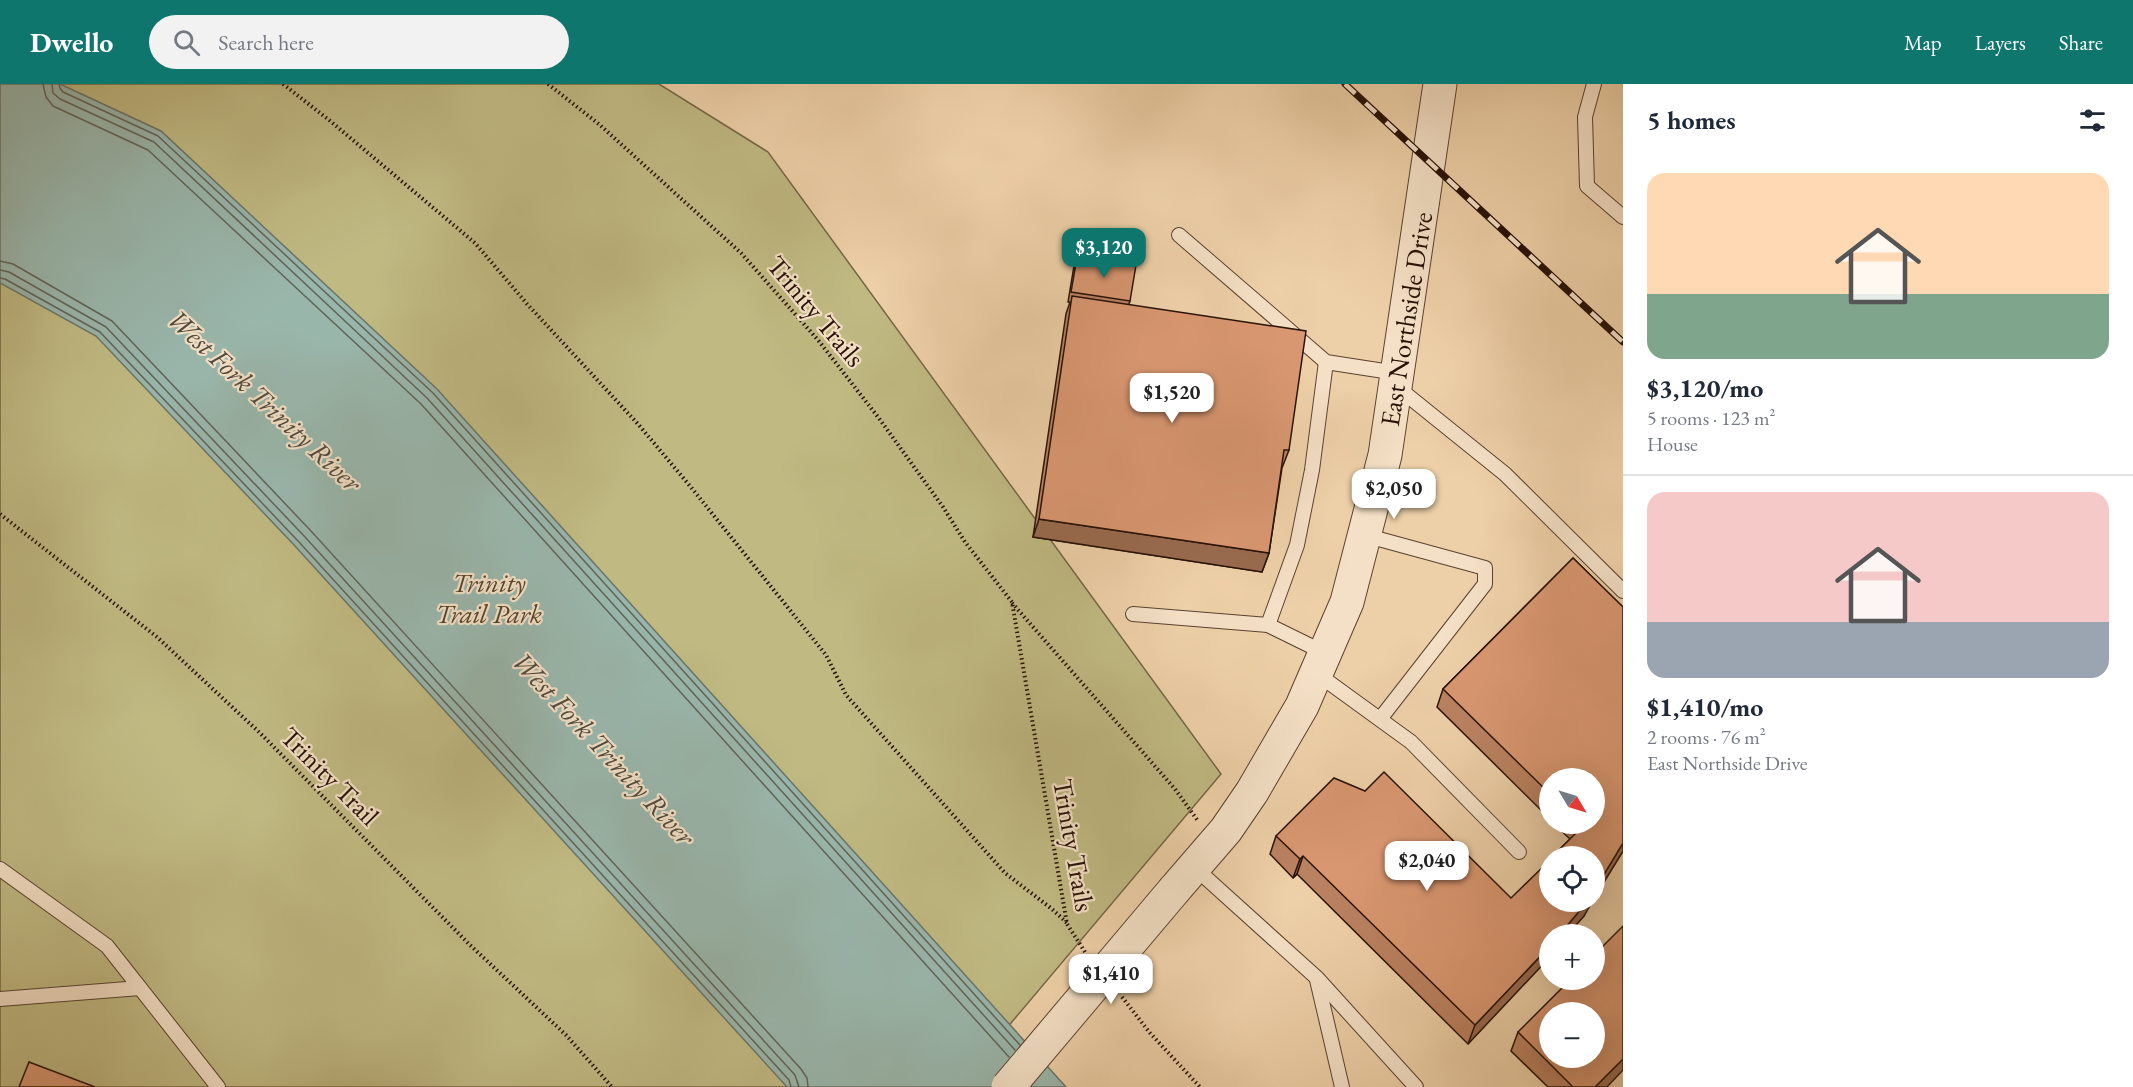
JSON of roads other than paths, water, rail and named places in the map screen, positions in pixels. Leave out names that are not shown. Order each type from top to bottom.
[{"type":"street","name":"East Northside Drive","points":[[1008,1087],[1195,866],[1252,792],[1302,706],[1347,602],[1384,454],[1440,84]]},
{"type":"lane","points":[[1594,84],[1585,117],[1587,186],[1623,217]]},
{"type":"lane","points":[[1179,235],[1326,362],[1396,379],[1505,474],[1623,591]]},
{"type":"lane","points":[[1268,625],[1297,545],[1312,470],[1326,362]]},
{"type":"lane","points":[[1364,535],[1485,568],[1485,584],[1380,719]]},
{"type":"lane","points":[[1133,614],[1268,625],[1320,663],[1380,719],[1411,742],[1520,852]]},
{"type":"lane","points":[[1195,866],[1317,978],[1416,1087]]},
{"type":"lane","points":[[0,869],[107,946],[218,1087]]},
{"type":"lane","points":[[1317,978],[1342,1087]]},
{"type":"lane","points":[[0,999],[140,988]]},
{"type":"water","name":"West Fork Trinity River","points":[[0,84],[60,84],[161,131],[437,389],[1066,1087],[787,1087],[295,546],[96,336],[0,283]]},
{"type":"railway","points":[[1345,84],[1623,342]]},
{"type":"park label","name":"Trinity Trail Park","points":[[489,598]]}]
